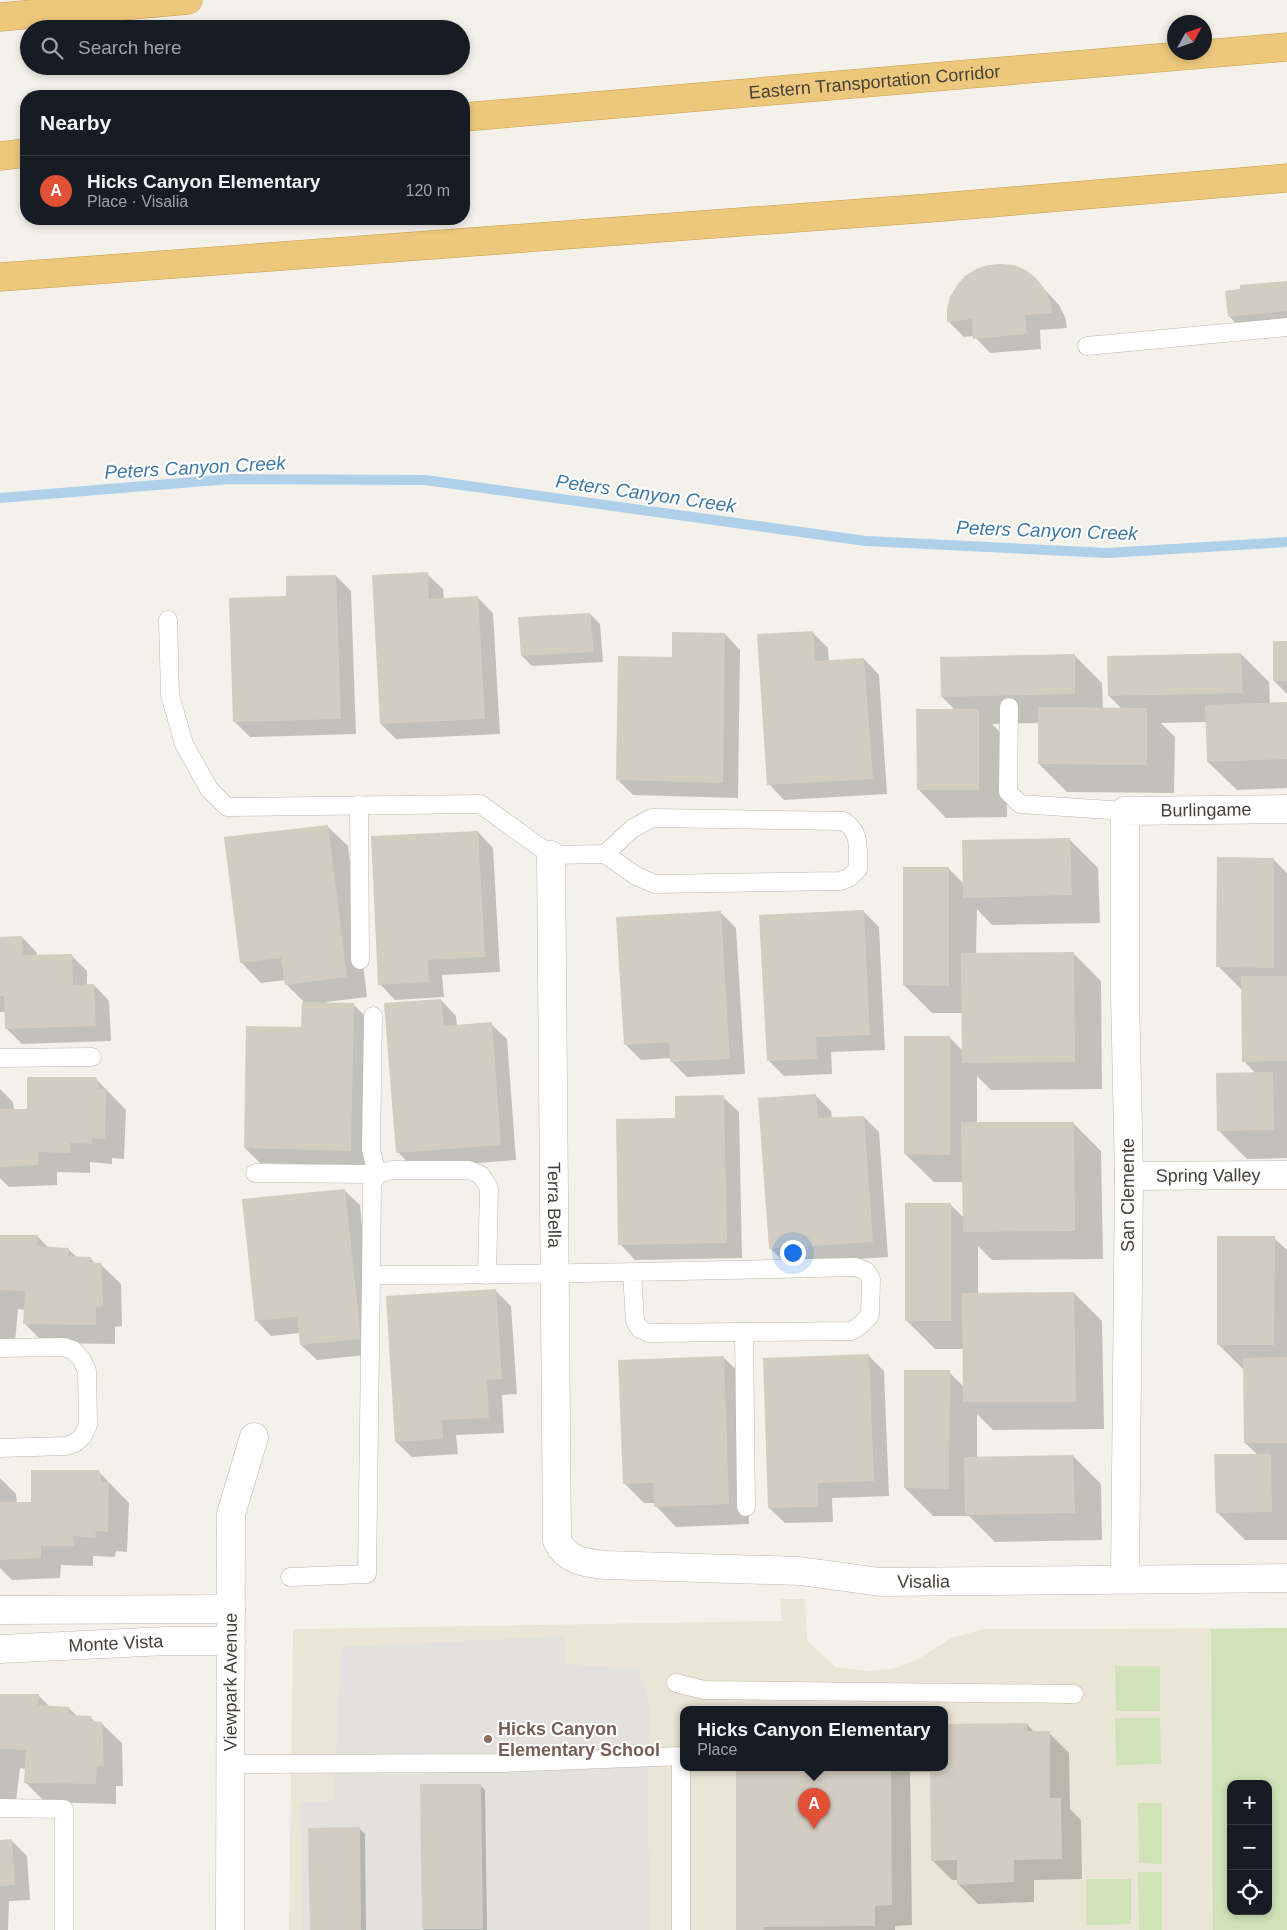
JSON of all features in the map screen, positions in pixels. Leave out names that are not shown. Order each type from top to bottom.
[{"type":"highway","points":[[0,17],[188,0]]},
{"type":"highway","name":"Eastern Transportation Corridor","points":[[470,115],[1287,47]]},
{"type":"highway","points":[[0,156],[20,154]]},
{"type":"highway","points":[[0,277],[930,208],[1287,178]]},
{"type":"street","name":"Burlingame","points":[[1126,811],[1287,809]]},
{"type":"street","name":"San Clemente","points":[[1125,1579],[1129,1176],[1125,995],[1126,811]]},
{"type":"street","name":"Terra Bella","points":[[551,855],[557,1541],[566,1553]]},
{"type":"street","name":"Spring Valley","points":[[1129,1176],[1287,1175]]},
{"type":"street","name":"Viewpark Avenue","points":[[230,1930],[232,1514],[254,1437]]},
{"type":"street","name":"Visalia","points":[[566,1553],[577,1561],[594,1564],[800,1571],[880,1582],[1287,1578]]},
{"type":"street","name":"Monte Vista","points":[[0,1610],[231,1609]]},
{"type":"street","name":"Monte Vista","points":[[0,1648],[166,1641],[231,1641]]},
{"type":"lane","points":[[1087,346],[1287,327]]},
{"type":"lane","points":[[168,620],[170,696],[184,744],[208,789],[227,807],[480,804],[551,855],[604,854],[636,876],[655,884],[840,881],[849,878],[858,869],[857,834],[853,827],[844,821],[652,818],[633,828],[604,854]]},
{"type":"lane","points":[[1009,707],[1008,792],[1020,804],[1126,811]]},
{"type":"lane","points":[[359,805],[360,960]]},
{"type":"lane","points":[[290,1577],[367,1574],[372,1185],[377,1174],[372,1149],[373,1016]]},
{"type":"lane","points":[[0,1058],[92,1057]]},
{"type":"lane","points":[[255,1173],[377,1174],[392,1170],[468,1170],[481,1175],[489,1188],[487,1275]]},
{"type":"lane","points":[[371,1275],[554,1275],[856,1267],[866,1271],[870,1279],[870,1315],[852,1331],[649,1333],[640,1329],[635,1321],[632,1273]]},
{"type":"lane","points":[[744,1331],[746,1507]]},
{"type":"lane","points":[[0,1348],[64,1347],[74,1350],[82,1360],[87,1371],[88,1425],[83,1436],[66,1446],[0,1448]]},
{"type":"lane","points":[[676,1683],[704,1690],[1074,1694]]},
{"type":"lane","points":[[231,1764],[504,1763],[680,1756]]},
{"type":"lane","points":[[680,1930],[681,1771]]},
{"type":"lane","points":[[0,1808],[64,1809],[64,1930]]},
{"type":"shaded area","name":"Hicks Canyon Elementary School","points":[[780,1599],[805,1599],[807,1640],[835,1667],[866,1671],[892,1669],[915,1661],[951,1638],[984,1629],[1287,1628],[1287,1930],[289,1930],[293,1629],[782,1621]]},
{"type":"shaded area","points":[[565,1636],[565,1664],[638,1669],[649,1700],[650,1930],[303,1930],[300,1802],[334,1801],[341,1647]]},
{"type":"green space","points":[[1287,1628],[1287,1930],[1213,1930],[1211,1629]]},
{"type":"green space","points":[[1115,1666],[1160,1666],[1160,1711],[1116,1711]]},
{"type":"green space","points":[[1115,1718],[1160,1718],[1161,1764],[1116,1765]]},
{"type":"green space","points":[[1138,1803],[1162,1803],[1162,1864],[1139,1863]]},
{"type":"green space","points":[[1138,1872],[1162,1872],[1162,1930],[1139,1930]]},
{"type":"green space","points":[[1086,1879],[1131,1879],[1131,1924],[1086,1925]]},
{"type":"building","points":[[988,265],[1014,265],[1026,270],[1036,278],[1050,300],[1052,313],[1025,315],[1027,334],[973,339],[972,319],[947,322],[947,309],[950,297],[965,276],[976,269]]},
{"type":"building","points":[[1287,281],[1287,311],[1228,317],[1225,291],[1240,289],[1240,285]]},
{"type":"building","points":[[428,572],[429,599],[478,596],[485,719],[380,724],[372,575]]},
{"type":"building","points":[[336,575],[341,719],[233,722],[229,598],[286,596],[286,576]]},
{"type":"building","points":[[590,613],[594,652],[521,656],[518,617]]},
{"type":"building","points":[[813,631],[815,661],[864,658],[873,779],[767,785],[757,634]]},
{"type":"building","points":[[672,632],[725,633],[723,783],[616,780],[618,656],[672,657]]},
{"type":"building","points":[[1273,641],[1287,641],[1287,681],[1273,681]]},
{"type":"building","points":[[1241,653],[1243,693],[1108,696],[1107,656]]},
{"type":"building","points":[[1075,654],[1075,694],[941,697],[940,657]]},
{"type":"building","points":[[1287,702],[1287,759],[1207,762],[1205,705]]},
{"type":"building","points":[[1038,707],[1147,708],[1147,765],[1038,764]]},
{"type":"building","points":[[916,709],[979,709],[979,790],[917,790]]},
{"type":"building","points":[[328,825],[347,977],[285,985],[281,958],[240,963],[224,837]]},
{"type":"building","points":[[478,831],[485,957],[428,960],[429,982],[378,985],[371,836]]},
{"type":"building","points":[[1070,838],[1072,895],[963,898],[962,840]]},
{"type":"building","points":[[1217,857],[1274,858],[1274,968],[1216,967]]},
{"type":"building","points":[[903,867],[949,867],[949,986],[903,985]]},
{"type":"building","points":[[864,910],[870,1035],[816,1037],[817,1059],[767,1061],[759,915]]},
{"type":"building","points":[[721,911],[730,1059],[670,1062],[669,1042],[624,1045],[616,917]]},
{"type":"building","points":[[22,936],[23,955],[72,954],[73,985],[94,984],[96,1026],[5,1029],[4,996],[0,996],[0,937]]},
{"type":"building","points":[[1074,952],[1075,1062],[962,1063],[961,953]]},
{"type":"building","points":[[1241,976],[1287,976],[1287,1061],[1242,1062]]},
{"type":"building","points":[[441,999],[444,1026],[492,1022],[501,1145],[396,1153],[384,1003]]},
{"type":"building","points":[[302,1002],[354,1003],[351,1151],[244,1148],[246,1026],[301,1027]]},
{"type":"building","points":[[904,1036],[950,1036],[950,1155],[904,1154]]},
{"type":"building","points":[[1273,1072],[1274,1130],[1217,1131],[1216,1073]]},
{"type":"building","points":[[27,1077],[96,1077],[99,1089],[106,1088],[105,1139],[92,1138],[92,1144],[70,1143],[70,1153],[38,1152],[38,1165],[0,1167],[0,1109],[27,1109]]},
{"type":"building","points":[[816,1094],[818,1118],[864,1116],[873,1242],[769,1249],[758,1098]]},
{"type":"building","points":[[724,1095],[727,1243],[618,1245],[616,1119],[675,1118],[675,1096]]},
{"type":"building","points":[[961,1122],[1074,1122],[1075,1231],[963,1232]]},
{"type":"building","points":[[345,1189],[361,1339],[300,1345],[297,1317],[255,1321],[242,1199]]},
{"type":"building","points":[[905,1203],[951,1203],[951,1321],[905,1321]]},
{"type":"building","points":[[0,1235],[38,1235],[37,1246],[69,1248],[68,1256],[91,1257],[88,1262],[101,1263],[103,1306],[96,1307],[96,1325],[23,1324],[25,1291],[0,1290]]},
{"type":"building","points":[[1217,1236],[1275,1236],[1274,1345],[1217,1345]]},
{"type":"building","points":[[496,1289],[502,1379],[487,1380],[489,1418],[442,1420],[443,1439],[395,1442],[386,1296]]},
{"type":"building","points":[[1074,1292],[1076,1402],[963,1402],[962,1293]]},
{"type":"building","points":[[869,1354],[874,1481],[818,1483],[818,1507],[768,1508],[763,1358]]},
{"type":"building","points":[[724,1356],[729,1504],[654,1507],[653,1483],[623,1484],[618,1360]]},
{"type":"building","points":[[1287,1357],[1287,1443],[1244,1443],[1243,1358]]},
{"type":"building","points":[[904,1370],[950,1370],[949,1489],[904,1488]]},
{"type":"building","points":[[1214,1454],[1271,1454],[1272,1512],[1216,1513]]},
{"type":"building","points":[[1073,1455],[1075,1513],[965,1515],[964,1457]]},
{"type":"building","points":[[31,1470],[99,1470],[102,1482],[109,1482],[108,1532],[96,1531],[95,1538],[73,1536],[74,1546],[41,1546],[41,1558],[0,1560],[0,1502],[31,1502]]},
{"type":"building","points":[[0,1694],[39,1694],[38,1705],[70,1707],[68,1715],[92,1716],[89,1721],[102,1722],[104,1766],[97,1766],[96,1784],[24,1783],[26,1750],[0,1749]]},
{"type":"building","points":[[1027,1723],[1027,1731],[1050,1731],[1050,1798],[1061,1798],[1062,1859],[1014,1860],[1014,1882],[957,1885],[957,1860],[931,1861],[930,1771],[948,1771],[948,1724]]},
{"type":"building","points":[[736,1771],[891,1771],[892,1905],[875,1906],[875,1926],[763,1927],[764,1930],[736,1930]]},
{"type":"building","points":[[420,1784],[481,1784],[483,1929],[422,1929]]},
{"type":"building","points":[[360,1827],[361,1930],[310,1930],[308,1828]]},
{"type":"building","points":[[12,1839],[15,1885],[0,1886],[0,1840]]},
{"type":"waterway","name":"Peters Canyon Creek","points":[[0,498],[229,479],[425,480],[866,541],[1107,553],[1287,542]]},
{"type":"place","name":"Hicks Canyon Elementary School","points":[[488,1739]]},
{"type":"place","name":"Hicks Canyon Elementary","points":[[814,1829]]}]
